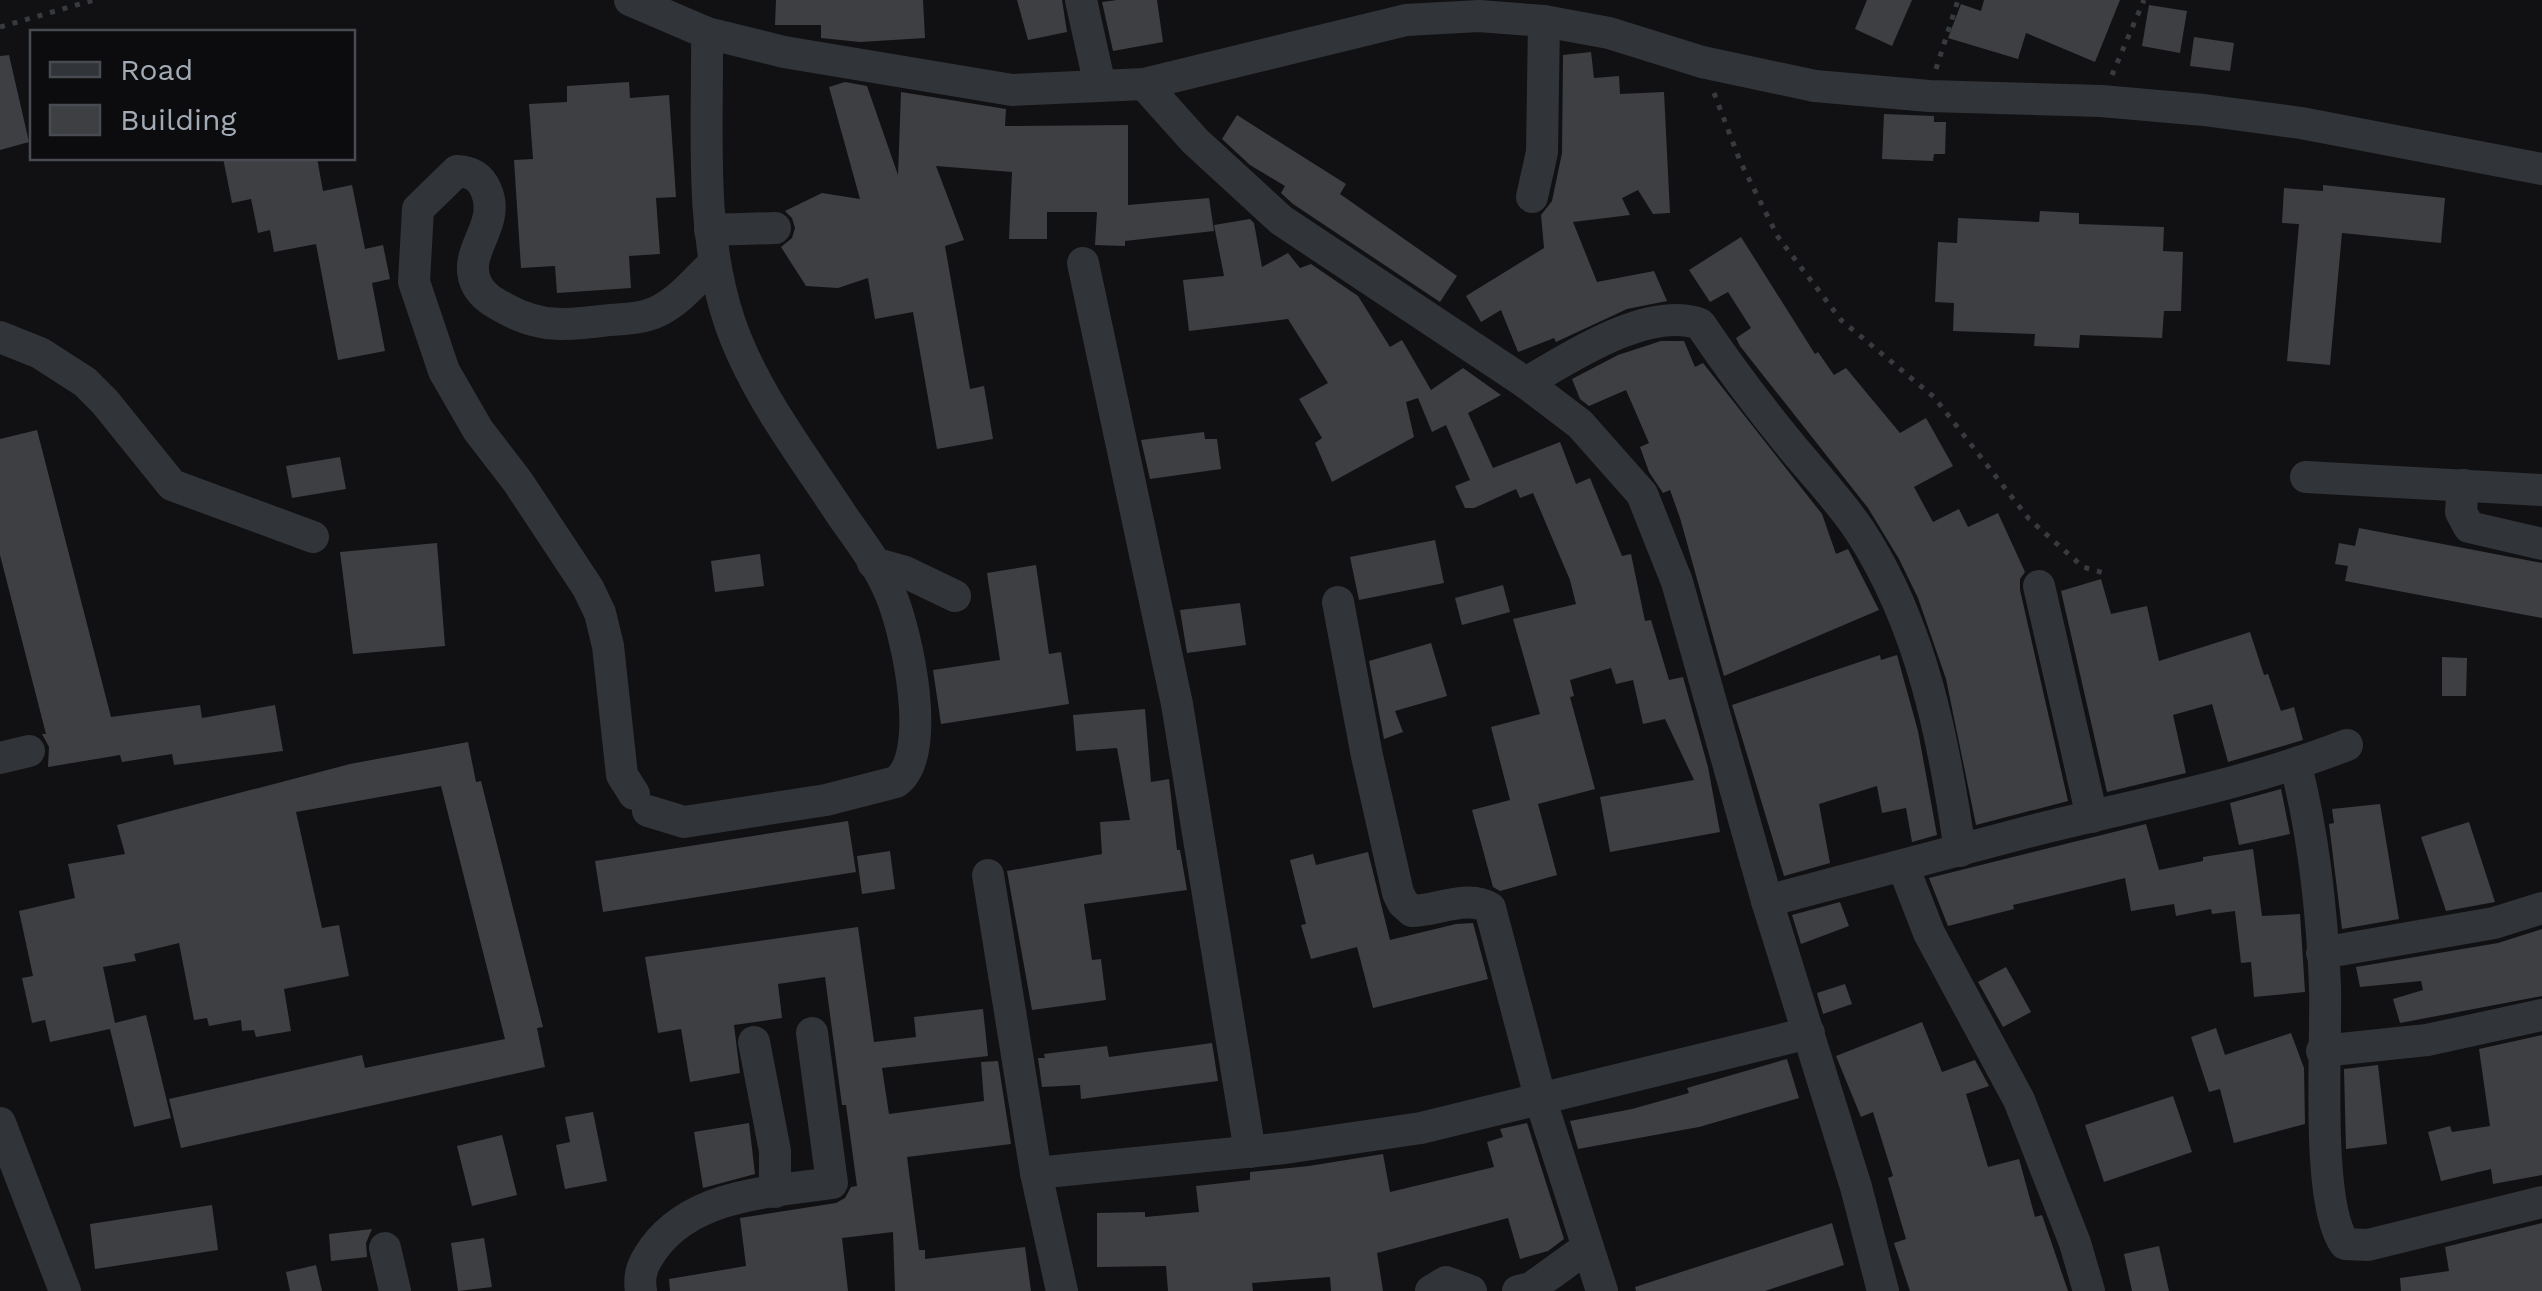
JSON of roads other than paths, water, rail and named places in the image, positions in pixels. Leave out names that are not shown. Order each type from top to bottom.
[{"type":"street","points":[[630,0],[707,34],[784,52],[1012,90],[1144,84],[1402,10],[1544,21],[1609,33],[1766,78],[1815,86],[1929,96],[2101,101],[2301,124],[2542,169]]},
{"type":"street","points":[[1081,0],[1100,86]]},
{"type":"street","points":[[1532,197],[1542,152],[1544,21]]},
{"type":"street","points":[[707,34],[712,247],[730,324],[756,380],[891,594],[916,714],[914,754],[905,776],[896,782],[826,800],[684,822],[640,802],[622,775],[608,646],[600,614],[588,588],[518,482],[478,430],[444,370],[414,282],[418,209],[457,171],[472,172],[484,184],[492,204],[472,268],[477,286],[491,301],[528,322],[567,325],[650,315],[677,299],[712,247],[775,228]]},
{"type":"street","points":[[1144,84],[1195,141],[1281,220],[1526,383],[1580,424],[1642,494],[1676,582],[1884,1291]]},
{"type":"street","points":[[1083,264],[1177,704],[1250,1152]]},
{"type":"street","points":[[1526,383],[1573,356],[1640,326],[1685,318],[1700,324],[1769,418],[1858,527],[1902,605],[1918,650],[1949,774],[1960,850]]},
{"type":"street","points":[[0,338],[40,353],[84,382],[106,402],[172,484],[312,537]]},
{"type":"street","points":[[2306,477],[2542,490]]},
{"type":"street","points":[[2462,485],[2461,512],[2469,527],[2542,544]]},
{"type":"street","points":[[873,563],[905,572],[956,596]]},
{"type":"street","points":[[2039,586],[2092,817]]},
{"type":"street","points":[[1338,602],[1398,893],[1412,911],[1468,902],[1490,908],[1541,1101],[1602,1291]]},
{"type":"street","points":[[1768,900],[2185,797],[2296,766],[2347,745]]},
{"type":"street","points":[[2296,766],[2312,841],[2325,986],[2322,1051],[2330,1198],[2335,1228],[2344,1244],[2368,1246],[2542,1202]]},
{"type":"street","points":[[1903,866],[1929,933],[2019,1100],[2075,1243],[2089,1291]]},
{"type":"street","points":[[988,875],[1036,1173],[1062,1291]]},
{"type":"street","points":[[2322,953],[2494,923],[2542,908]]},
{"type":"street","points":[[2322,1051],[2427,1040],[2542,1015]]},
{"type":"street","points":[[1036,1173],[1250,1152],[1421,1128],[1809,1033]]},
{"type":"street","points":[[640,1291],[642,1265],[658,1243],[692,1213],[726,1201],[832,1183],[812,1034]]},
{"type":"street","points":[[754,1042],[774,1151],[775,1192]]},
{"type":"street","points":[[0,1124],[65,1291]]},
{"type":"street","points":[[1518,1291],[1531,1288],[1588,1246]]},
{"type":"street","points":[[385,1248],[395,1291]]},
{"type":"street","points":[[1431,1291],[1446,1282],[1470,1291]]}]
